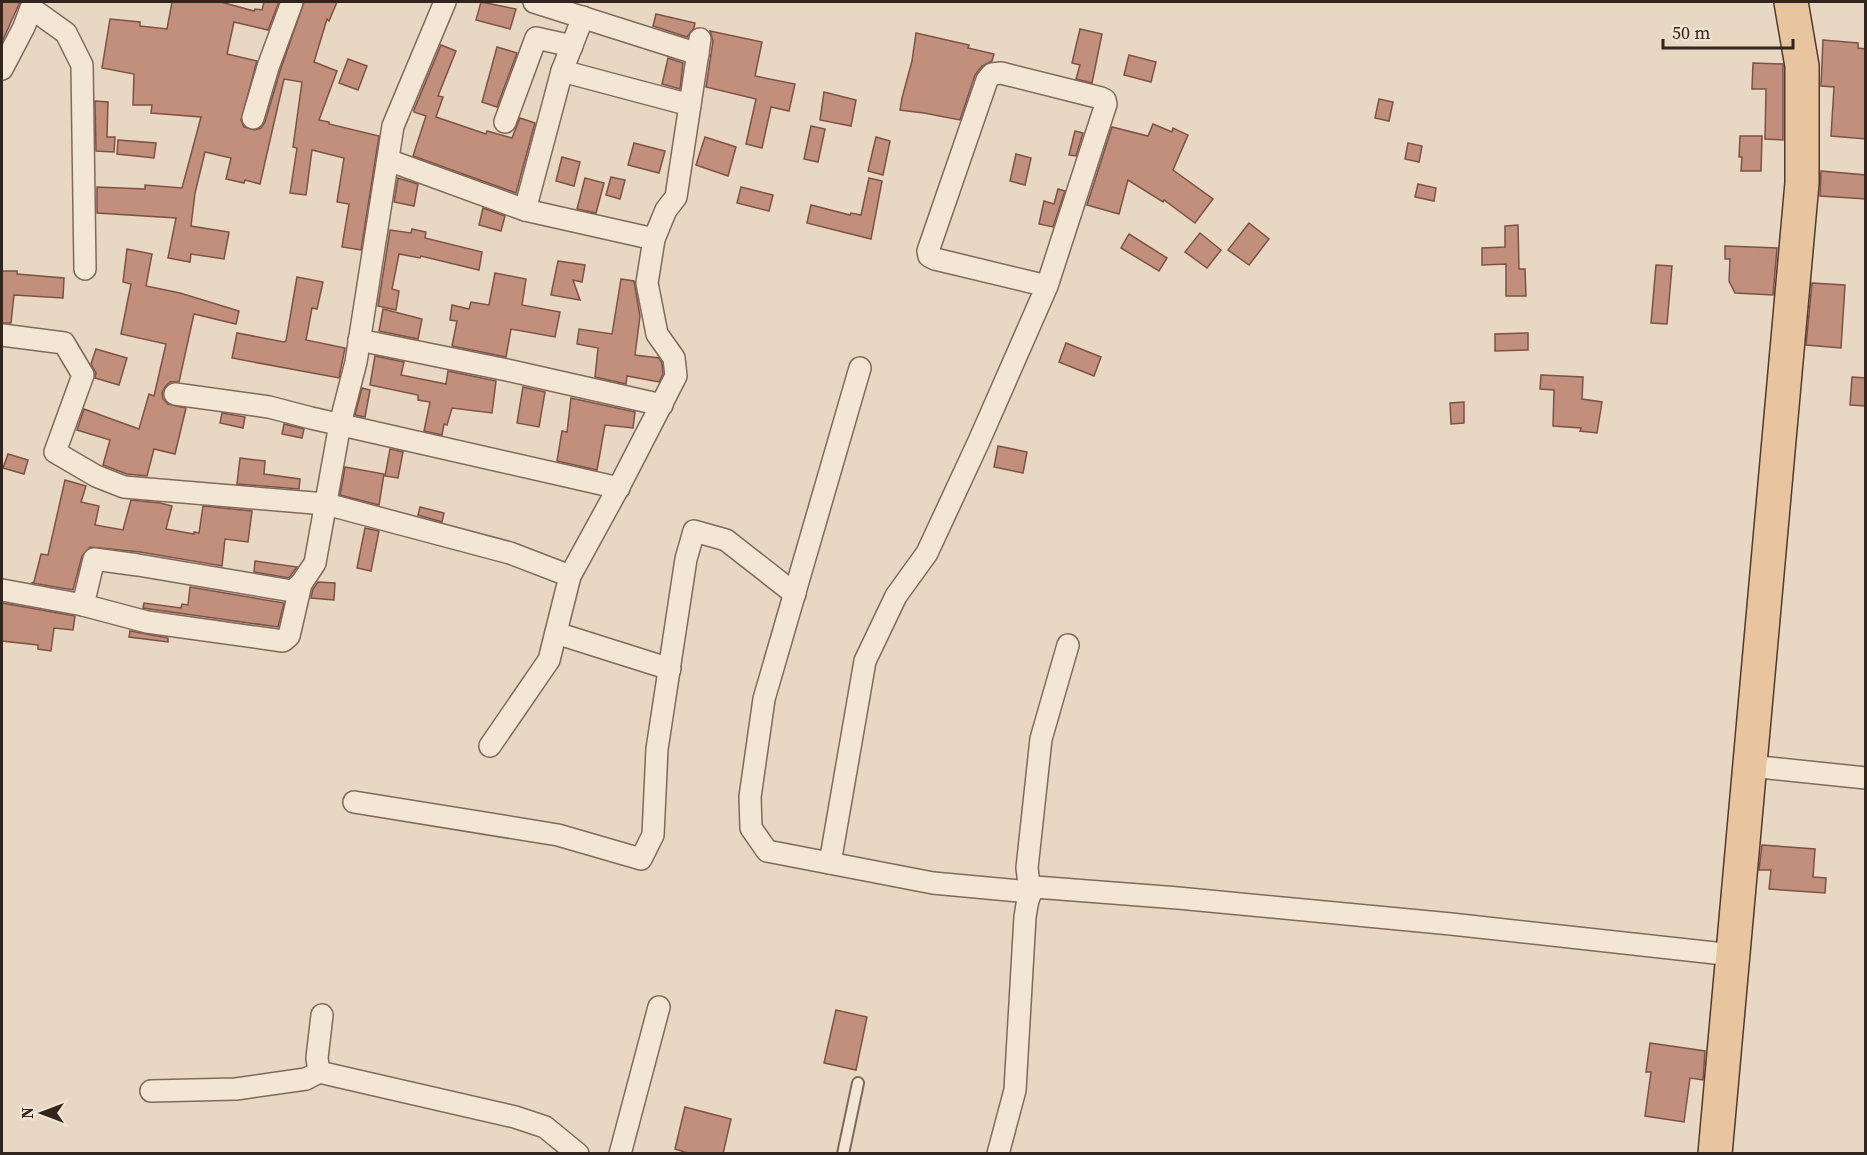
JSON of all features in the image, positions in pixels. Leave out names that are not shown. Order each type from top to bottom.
[{"type":"main road","points":[[1715,1154],[1802,183],[1802,66],[1791,2]]},
{"type":"street","points":[[253,118],[268,67],[292,2]]},
{"type":"street","points":[[83,605],[94,560],[138,565],[292,591],[301,584],[315,563],[340,424],[356,362],[393,126],[445,2]]},
{"type":"street","points":[[490,746],[549,660],[570,576],[619,488],[676,376],[674,358],[657,334],[647,283],[654,238],[666,210],[676,197],[699,47],[534,2]]},
{"type":"street","points":[[2,69],[24,27],[27,4],[66,33],[82,65],[85,268]]},
{"type":"street","points":[[525,210],[562,71],[583,17]]},
{"type":"street","points":[[505,122],[536,38],[572,46]]},
{"type":"street","points":[[562,71],[690,105]]},
{"type":"street","points":[[830,863],[865,661],[896,596],[927,553],[1047,286],[1106,104],[1105,100],[1001,73],[992,74],[983,91],[928,251],[929,256],[1047,286]]},
{"type":"street","points":[[388,160],[525,210],[654,238]]},
{"type":"street","points":[[2,335],[64,343],[83,375],[55,452],[96,476],[124,487],[326,504],[510,553],[570,576]]},
{"type":"street","points":[[358,340],[507,370],[662,405]]},
{"type":"street","points":[[860,368],[764,699],[750,797],[752,828],[767,851],[933,883],[1030,892]]},
{"type":"street","points":[[175,394],[269,406],[619,488]]},
{"type":"street","points":[[354,802],[558,836],[641,859],[653,836],[657,749],[686,559],[694,531],[726,540],[795,594]]},
{"type":"street","points":[[2,590],[83,605],[147,622],[283,641],[291,631],[301,584]]},
{"type":"street","points":[[556,633],[670,669]]},
{"type":"street","points":[[998,1154],[1015,1090],[1025,916],[1030,892],[1027,868],[1041,739],[1068,645]]},
{"type":"street","points":[[1750,766],[1866,778]]},
{"type":"street","points":[[1030,892],[1035,887],[1041,887],[1178,898],[1733,954]]},
{"type":"street","points":[[620,1154],[659,1007]]},
{"type":"street","points":[[319,1072],[316,1058],[322,1015]]},
{"type":"street","points":[[151,1091],[236,1089],[306,1079],[319,1072],[515,1117],[545,1127],[578,1154]]},
{"type":"lane","points":[[843,1154],[858,1083]]},
{"type":"building","points":[[2,2],[20,2],[2,42]]},
{"type":"building","points":[[172,2],[221,2],[254,11],[255,9],[262,10],[264,2],[279,2],[268,30],[234,22],[227,54],[257,61],[241,120],[244,127],[255,130],[261,128],[265,122],[304,2],[337,2],[329,21],[327,19],[314,62],[337,71],[319,120],[379,136],[361,250],[342,247],[349,204],[337,202],[344,158],[312,150],[306,195],[290,193],[297,148],[293,147],[302,82],[284,79],[260,184],[226,179],[231,158],[205,152],[195,193],[191,226],[229,232],[224,259],[191,254],[190,262],[168,258],[176,218],[97,213],[97,187],[145,189],[145,185],[182,188],[201,117],[151,113],[152,105],[133,105],[134,74],[102,68],[110,19],[140,22],[140,26],[167,29]]},
{"type":"building","points":[[481,2],[516,9],[510,29],[476,20]]},
{"type":"building","points":[[656,14],[695,23],[694,28],[687,37],[653,26]]},
{"type":"building","points":[[1080,29],[1102,34],[1092,83],[1076,79],[1080,65],[1072,63]]},
{"type":"building","points":[[710,31],[762,42],[755,76],[795,84],[789,111],[771,107],[762,148],[746,144],[756,99],[706,87],[713,41]]},
{"type":"building","points":[[916,33],[969,45],[968,48],[994,54],[992,61],[982,66],[975,75],[960,120],[900,110]]},
{"type":"building","points":[[1823,40],[1858,43],[1858,48],[1866,49],[1866,139],[1831,136],[1834,87],[1821,86]]},
{"type":"building","points":[[441,45],[456,51],[438,96],[443,97],[436,117],[486,134],[487,131],[512,138],[520,118],[535,123],[516,193],[413,156],[426,116],[414,110]]},
{"type":"building","points":[[497,47],[517,53],[497,107],[482,102]]},
{"type":"building","points":[[1129,55],[1156,62],[1151,82],[1124,75]]},
{"type":"building","points":[[668,58],[683,63],[680,89],[662,84]]},
{"type":"building","points":[[348,59],[367,66],[358,90],[339,83]]},
{"type":"building","points":[[1753,63],[1783,64],[1783,140],[1765,139],[1766,89],[1752,89]]},
{"type":"building","points":[[824,92],[856,100],[851,126],[820,120]]},
{"type":"building","points":[[1379,99],[1393,102],[1389,121],[1375,118]]},
{"type":"building","points":[[95,101],[108,102],[107,137],[115,137],[114,152],[96,151]]},
{"type":"building","points":[[1153,124],[1172,132],[1173,128],[1188,135],[1173,170],[1213,199],[1195,223],[1164,200],[1163,202],[1128,180],[1119,214],[1087,205],[1112,127],[1148,136]]},
{"type":"building","points":[[811,126],[825,129],[818,162],[804,159]]},
{"type":"building","points":[[1075,131],[1083,133],[1076,156],[1069,155]]},
{"type":"building","points":[[1740,136],[1762,136],[1761,171],[1741,171]]},
{"type":"building","points":[[705,137],[736,147],[728,176],[696,165]]},
{"type":"building","points":[[876,137],[890,141],[883,175],[868,171]]},
{"type":"building","points":[[118,140],[156,143],[154,158],[117,154]]},
{"type":"building","points":[[634,143],[665,151],[659,173],[628,165]]},
{"type":"building","points":[[1408,143],[1422,146],[1419,162],[1405,159]]},
{"type":"building","points":[[1016,154],[1031,158],[1025,185],[1010,181]]},
{"type":"building","points":[[562,157],[580,162],[574,186],[556,181]]},
{"type":"building","points":[[1821,171],[1866,175],[1866,199],[1820,196]]},
{"type":"building","points":[[611,177],[625,180],[620,199],[606,195]]},
{"type":"building","points":[[398,178],[418,184],[414,206],[394,202]]},
{"type":"building","points":[[585,178],[604,183],[596,213],[577,209]]},
{"type":"building","points":[[869,178],[882,181],[871,239],[807,223],[811,205],[850,215],[851,213],[861,215]]},
{"type":"building","points":[[1418,184],[1436,188],[1434,201],[1415,197]]},
{"type":"building","points":[[741,187],[773,195],[769,211],[737,203]]},
{"type":"building","points":[[1058,189],[1065,191],[1053,227],[1039,224],[1044,201],[1054,204]]},
{"type":"building","points":[[483,208],[505,216],[501,231],[479,225]]},
{"type":"building","points":[[1249,223],[1269,239],[1249,265],[1228,250]]},
{"type":"building","points":[[1518,225],[1519,269],[1525,269],[1526,296],[1506,296],[1506,264],[1482,265],[1482,248],[1505,247],[1505,226]]},
{"type":"building","points":[[412,229],[426,232],[425,238],[482,252],[479,270],[421,256],[420,258],[399,254],[392,289],[399,291],[396,310],[378,306],[390,230],[411,233]]},
{"type":"building","points":[[1200,233],[1221,250],[1207,268],[1185,252]]},
{"type":"building","points":[[1129,234],[1167,258],[1159,271],[1121,248]]},
{"type":"building","points":[[1725,246],[1777,248],[1773,295],[1735,293],[1729,281],[1730,259],[1725,259]]},
{"type":"building","points":[[127,249],[152,254],[146,286],[180,293],[239,311],[236,324],[194,314],[179,382],[170,382],[162,393],[163,399],[168,404],[186,408],[175,454],[154,449],[147,476],[127,474],[103,465],[110,440],[77,430],[84,409],[139,429],[149,394],[154,396],[166,344],[121,334],[131,284],[123,282]]},
{"type":"building","points":[[558,261],[585,265],[582,282],[573,280],[580,300],[551,295]]},
{"type":"building","points":[[1656,265],[1672,266],[1667,324],[1651,323]]},
{"type":"building","points":[[2,271],[64,278],[63,298],[14,295],[11,323],[2,323]]},
{"type":"building","points":[[495,273],[526,279],[522,305],[560,312],[555,337],[511,329],[506,357],[452,346],[457,321],[450,320],[452,305],[469,309],[471,302],[489,305]]},
{"type":"building","points":[[297,277],[323,282],[317,309],[312,308],[306,340],[345,348],[339,378],[232,358],[237,333],[286,341]]},
{"type":"building","points":[[621,279],[634,281],[640,316],[635,355],[659,358],[663,374],[659,382],[627,376],[626,384],[595,377],[598,348],[577,344],[579,329],[612,334]]},
{"type":"building","points":[[1812,283],[1845,285],[1841,348],[1806,345]]},
{"type":"building","points":[[383,309],[422,319],[418,339],[379,331]]},
{"type":"building","points":[[1528,333],[1528,350],[1495,351],[1495,334]]},
{"type":"building","points":[[1066,343],[1101,357],[1094,376],[1059,362]]},
{"type":"building","points":[[96,349],[127,358],[119,385],[95,378],[96,373],[91,364]]},
{"type":"building","points":[[375,356],[404,362],[401,375],[446,384],[448,371],[496,381],[492,413],[452,408],[447,425],[444,424],[442,435],[424,431],[430,402],[418,400],[418,395],[370,385]]},
{"type":"building","points":[[1541,375],[1583,377],[1582,399],[1602,402],[1597,433],[1580,431],[1581,428],[1553,426],[1554,390],[1540,389]]},
{"type":"building","points":[[1852,377],[1866,378],[1866,406],[1850,405]]},
{"type":"building","points":[[523,387],[545,392],[539,427],[517,423]]},
{"type":"building","points":[[362,388],[370,390],[365,417],[355,415]]},
{"type":"building","points":[[571,398],[635,412],[633,428],[605,425],[597,470],[557,461],[562,431],[567,432]]},
{"type":"building","points":[[1464,402],[1464,423],[1451,424],[1450,403]]},
{"type":"building","points":[[222,413],[245,417],[243,428],[220,423]]},
{"type":"building","points":[[284,424],[304,429],[302,438],[282,434]]},
{"type":"building","points":[[998,446],[1027,452],[1023,473],[994,467]]},
{"type":"building","points":[[390,449],[403,452],[398,478],[385,476]]},
{"type":"building","points":[[8,454],[28,460],[24,474],[3,468]]},
{"type":"building","points":[[240,458],[265,461],[264,474],[300,479],[299,489],[237,484]]},
{"type":"building","points":[[345,467],[384,474],[379,505],[340,495]]},
{"type":"building","points":[[65,480],[86,486],[81,502],[99,506],[95,525],[123,530],[131,500],[172,506],[166,529],[194,534],[194,532],[199,533],[203,506],[252,511],[248,542],[225,539],[222,566],[140,552],[90,547],[82,556],[73,590],[32,583],[41,554],[48,555]]},
{"type":"building","points":[[420,507],[444,513],[442,522],[418,515]]},
{"type":"building","points":[[365,528],[379,531],[371,571],[357,568]]},
{"type":"building","points":[[255,561],[297,567],[289,578],[254,572]]},
{"type":"building","points":[[318,582],[335,583],[334,600],[311,598]]},
{"type":"building","points":[[190,587],[284,603],[278,627],[143,608],[144,603],[181,608],[182,604],[188,605]]},
{"type":"building","points":[[2,603],[75,616],[73,630],[54,628],[51,651],[38,649],[38,645],[2,641]]},
{"type":"building","points":[[130,631],[168,638],[168,642],[129,637]]},
{"type":"building","points":[[1762,845],[1815,849],[1813,877],[1826,878],[1825,893],[1769,889],[1771,870],[1759,870]]},
{"type":"building","points":[[836,1010],[867,1017],[856,1070],[824,1063]]},
{"type":"building","points":[[1650,1043],[1705,1051],[1703,1080],[1690,1078],[1684,1122],[1645,1116],[1651,1072],[1646,1072]]},
{"type":"building","points":[[685,1107],[731,1119],[723,1154],[691,1154],[675,1149]]}]
